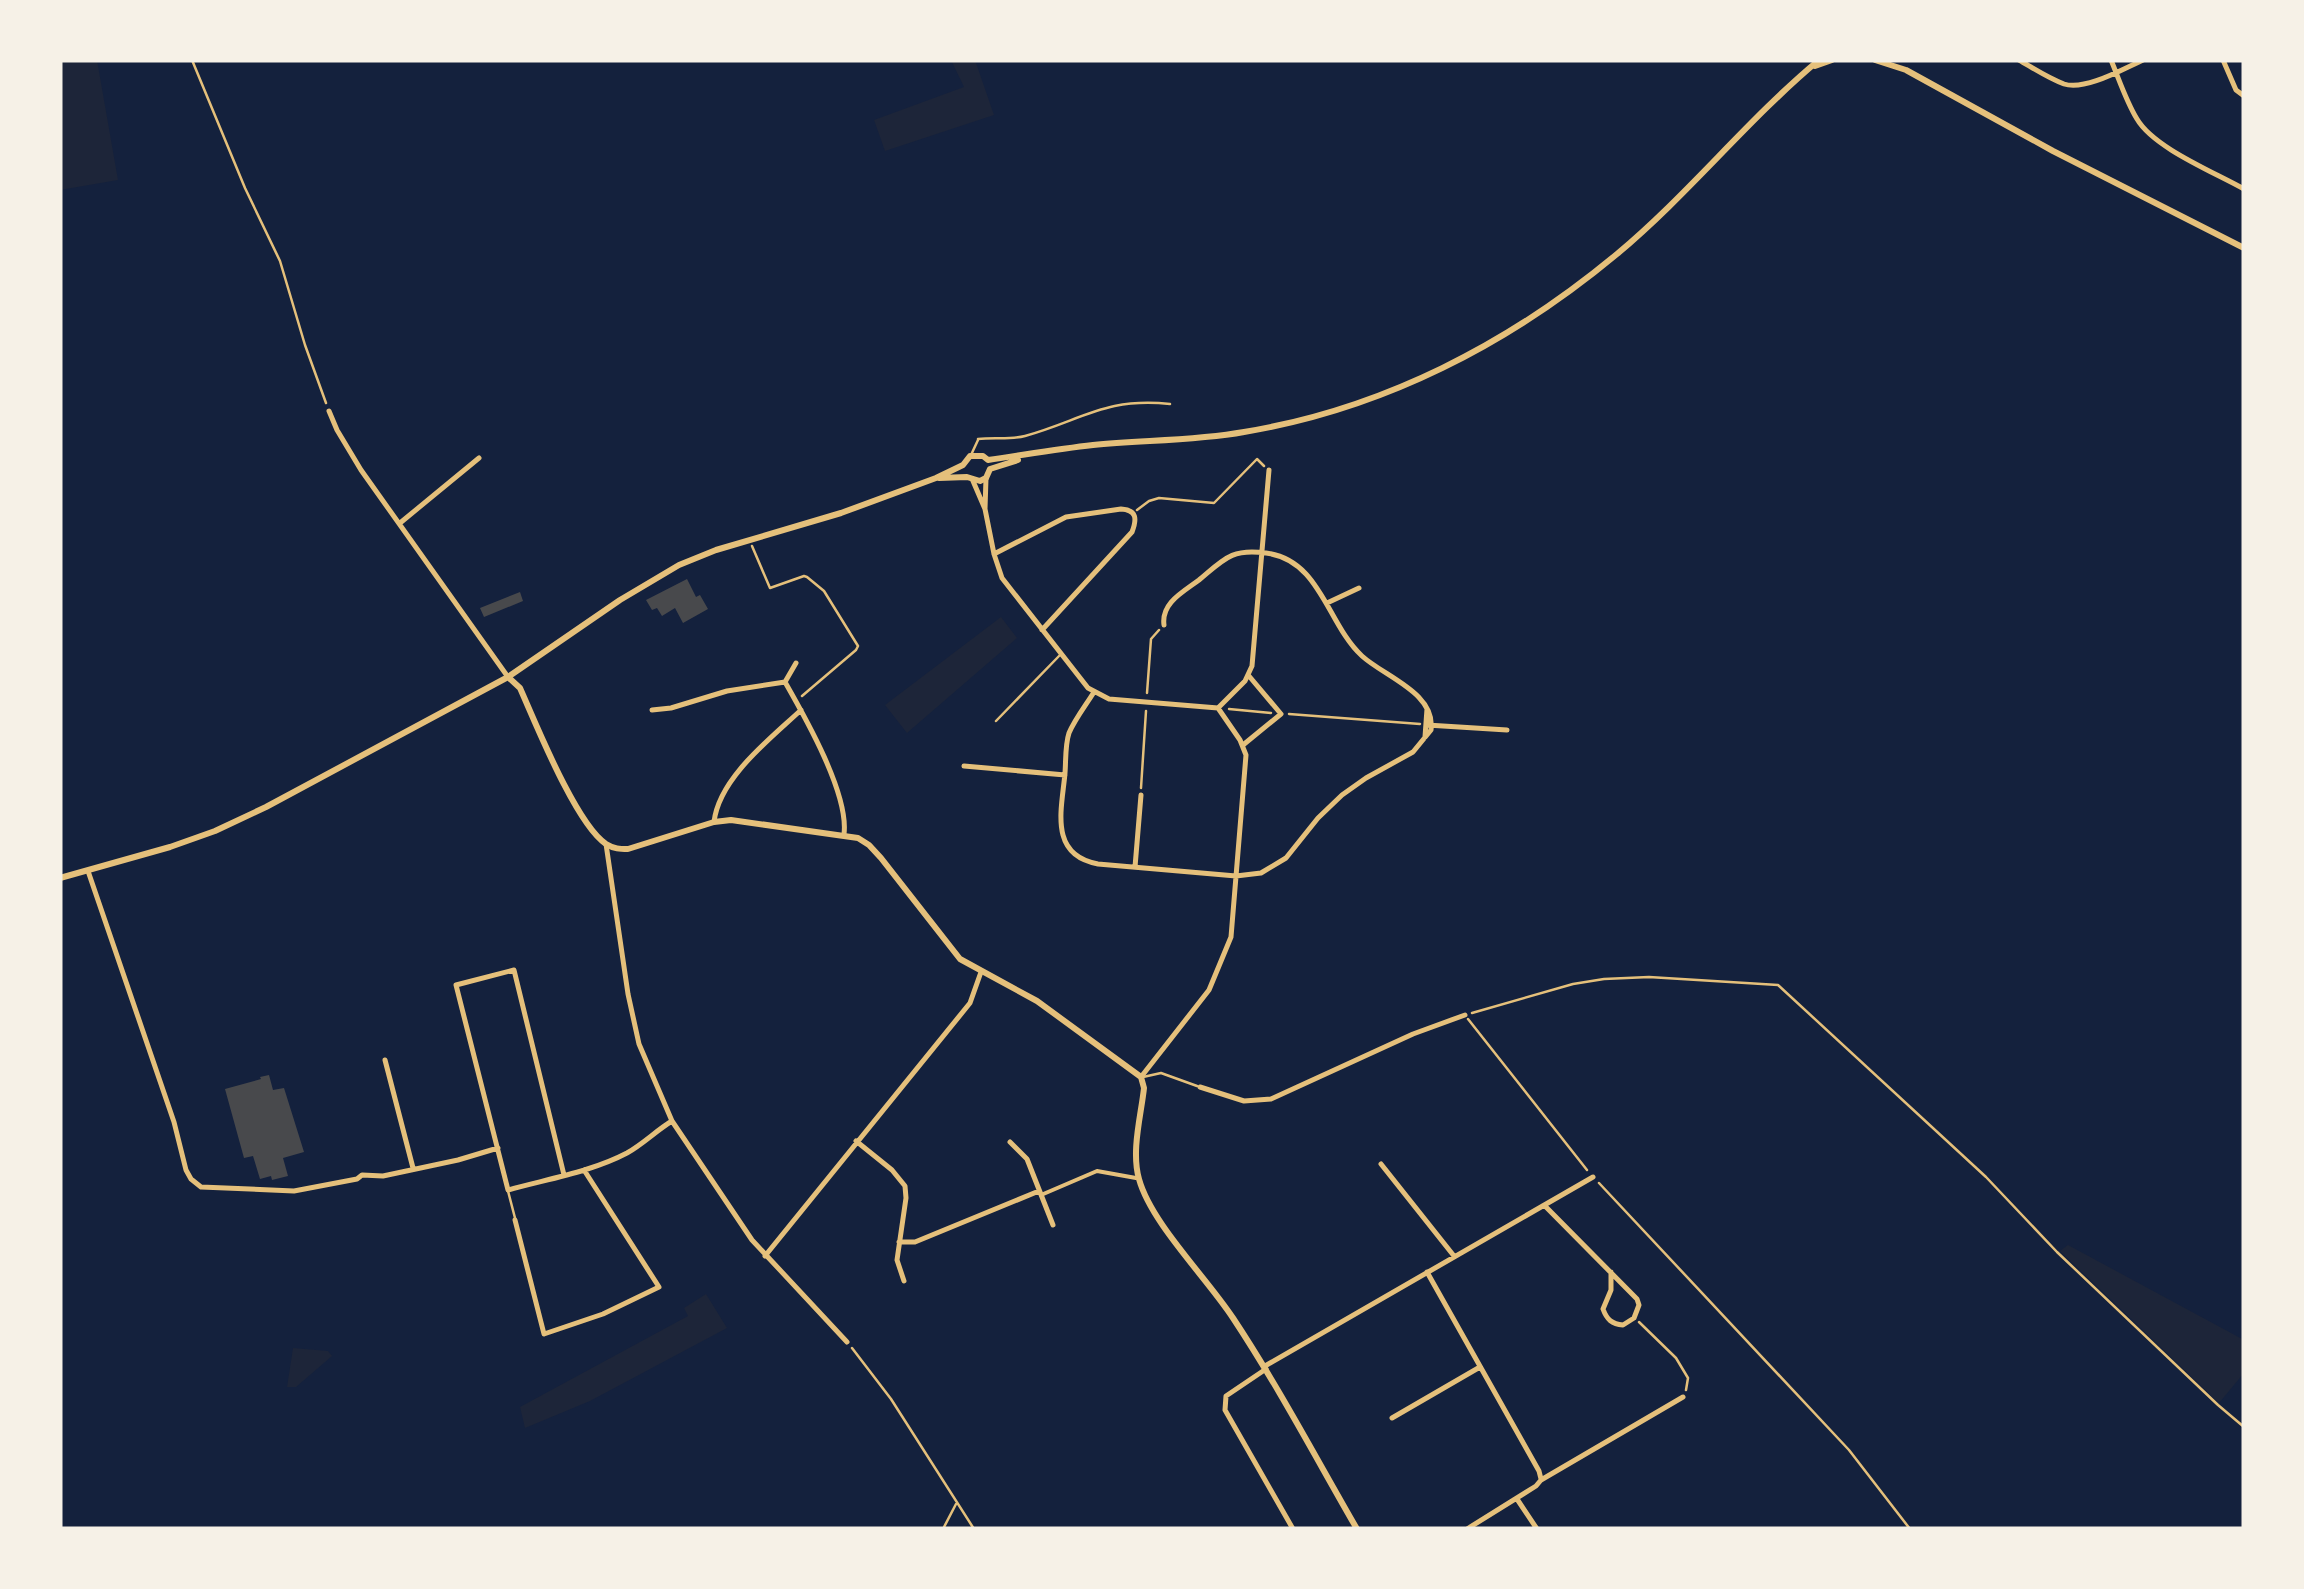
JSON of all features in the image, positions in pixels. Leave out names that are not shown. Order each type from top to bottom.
[{"type":"street","points":[[60,878],[170,847],[278,801],[508,677],[649,581],[705,554],[840,513],[936,478],[963,465],[970,456],[1028,456],[1273,427],[1363,402],[1452,364],[1545,309],[1612,258],[1820,60]]},
{"type":"street","points":[[1809,69],[1832,60]]},
{"type":"street","points":[[1875,60],[1906,70]]},
{"type":"street","points":[[1893,60],[2053,150],[2244,248]]},
{"type":"street","points":[[2019,60],[2070,85],[2086,83],[2143,60]]},
{"type":"street","points":[[2111,60],[2135,117],[2153,138],[2244,189]]},
{"type":"street","points":[[2222,60],[2236,90],[2244,96]]},
{"type":"street","points":[[330,411],[361,470],[508,677],[520,688],[585,822],[606,844],[618,850],[714,822],[741,820],[858,838],[874,850],[955,955],[1036,1001],[1141,1077],[1144,1088],[1136,1152],[1138,1178],[1153,1210],[1232,1316],[1357,1529]]},
{"type":"street","points":[[936,478],[980,481],[1028,456]]},
{"type":"street","points":[[400,523],[479,458]]},
{"type":"street","points":[[985,458],[985,509]]},
{"type":"street","points":[[963,465],[985,509],[1002,578],[1094,692],[1109,699],[1218,708]]},
{"type":"street","points":[[1218,708],[1249,676],[1252,666],[1269,470]]},
{"type":"street","points":[[994,554],[1066,517],[1121,508],[1134,513],[1132,532],[1042,630]]},
{"type":"street","points":[[1094,692],[1068,735],[1060,818],[1066,844],[1090,863],[1236,876],[1261,873],[1282,862],[1342,796],[1408,756],[1424,740],[1430,725],[1426,706],[1415,693],[1358,653],[1312,581],[1284,557],[1240,552],[1224,559],[1170,603],[1163,617],[1164,626]]},
{"type":"street","points":[[1327,603],[1359,588]]},
{"type":"street","points":[[785,682],[796,663]]},
{"type":"street","points":[[1243,745],[1282,714],[1249,676]]},
{"type":"street","points":[[785,682],[815,734],[844,813],[844,834]]},
{"type":"street","points":[[652,710],[727,691],[785,682]]},
{"type":"street","points":[[1141,1077],[1200,1004],[1231,937],[1246,756],[1218,708]]},
{"type":"street","points":[[714,822],[717,804],[729,783],[801,710]]},
{"type":"street","points":[[1430,725],[1507,730]]},
{"type":"street","points":[[964,766],[1065,775]]},
{"type":"street","points":[[1135,868],[1141,794]]},
{"type":"street","points":[[606,844],[628,994],[640,1044],[672,1121],[765,1256],[846,1342]]},
{"type":"street","points":[[88,871],[174,1122],[186,1170],[200,1187],[294,1191],[362,1175],[382,1176],[458,1160],[498,1148]]},
{"type":"street","points":[[564,1175],[514,970],[456,985],[508,1190],[584,1170],[628,1152],[672,1121]]},
{"type":"street","points":[[765,1256],[970,1004],[981,972]]},
{"type":"street","points":[[1200,1087],[1244,1101],[1270,1099],[1464,1015]]},
{"type":"street","points":[[385,1060],[414,1168]]},
{"type":"street","points":[[856,1141],[892,1170],[904,1186],[906,1198],[897,1260],[904,1281]]},
{"type":"street","points":[[1010,1142],[1027,1159],[1053,1225]]},
{"type":"street","points":[[1381,1164],[1454,1256]]},
{"type":"street","points":[[515,1220],[544,1334],[604,1314],[659,1288],[584,1170]]},
{"type":"street","points":[[899,1242],[916,1242],[1097,1172],[1138,1178]]},
{"type":"street","points":[[1293,1529],[1225,1410],[1226,1396],[1265,1368],[1593,1177]]},
{"type":"street","points":[[1544,1205],[1611,1272],[1637,1298],[1639,1305],[1634,1318],[1624,1325],[1606,1317],[1603,1309],[1611,1290],[1611,1272]]},
{"type":"street","points":[[1427,1272],[1541,1480]]},
{"type":"street","points":[[1392,1418],[1480,1367]]},
{"type":"street","points":[[1467,1529],[1541,1480],[1684,1397]]},
{"type":"street","points":[[1516,1499],[1536,1529]]},
{"type":"lane","points":[[978,439],[1026,435],[1120,403],[1170,404]]},
{"type":"lane","points":[[970,456],[978,439]]},
{"type":"lane","points":[[978,439],[985,458]]},
{"type":"lane","points":[[996,721],[1061,654]]},
{"type":"lane","points":[[1141,1077],[1161,1073],[1200,1087]]},
{"type":"lane","points":[[508,1190],[515,1220]]},
{"type":"path","points":[[192,60],[245,188],[273,244],[330,411]]},
{"type":"path","points":[[1134,513],[1153,499],[1214,503],[1257,459],[1269,470]]},
{"type":"path","points":[[750,540],[770,588],[804,576],[824,591],[858,646],[796,701]]},
{"type":"path","points":[[1218,708],[1430,725]]},
{"type":"path","points":[[1910,1529],[1814,1410],[1593,1177],[1464,1015],[1562,987],[1604,980],[1649,977],[1778,986],[1986,1177],[2057,1252],[2244,1427]]},
{"type":"path","points":[[1634,1318],[1676,1358],[1688,1378],[1684,1397]]},
{"type":"path","points":[[846,1342],[880,1384],[974,1529]]},
{"type":"path","points":[[943,1529],[956,1502]]},
{"type":"shaded area","points":[[60,60],[97,60],[118,180],[60,190]]},
{"type":"shaded area","points":[[951,60],[975,60],[994,115],[885,151],[874,120],[964,87]]},
{"type":"shaded area","points":[[1001,617],[1017,638],[907,733],[885,705]]},
{"type":"shaded area","points":[[2068,1245],[2244,1340],[2244,1373],[2219,1403],[2060,1251]]},
{"type":"shaded area","points":[[706,1294],[727,1328],[590,1401],[525,1428],[520,1407],[688,1316],[684,1308]]},
{"type":"shaded area","points":[[293,1348],[328,1351],[332,1356],[296,1387],[287,1387]]},
{"type":"building","points":[[687,579],[708,609],[683,623],[675,608],[662,616],[657,608],[652,610],[646,600]]},
{"type":"building","points":[[520,592],[523,601],[484,617],[480,608]]},
{"type":"building","points":[[269,1075],[273,1090],[284,1088],[304,1152],[283,1158],[288,1176],[272,1180],[271,1176],[260,1179],[253,1156],[244,1158],[225,1089]]}]
